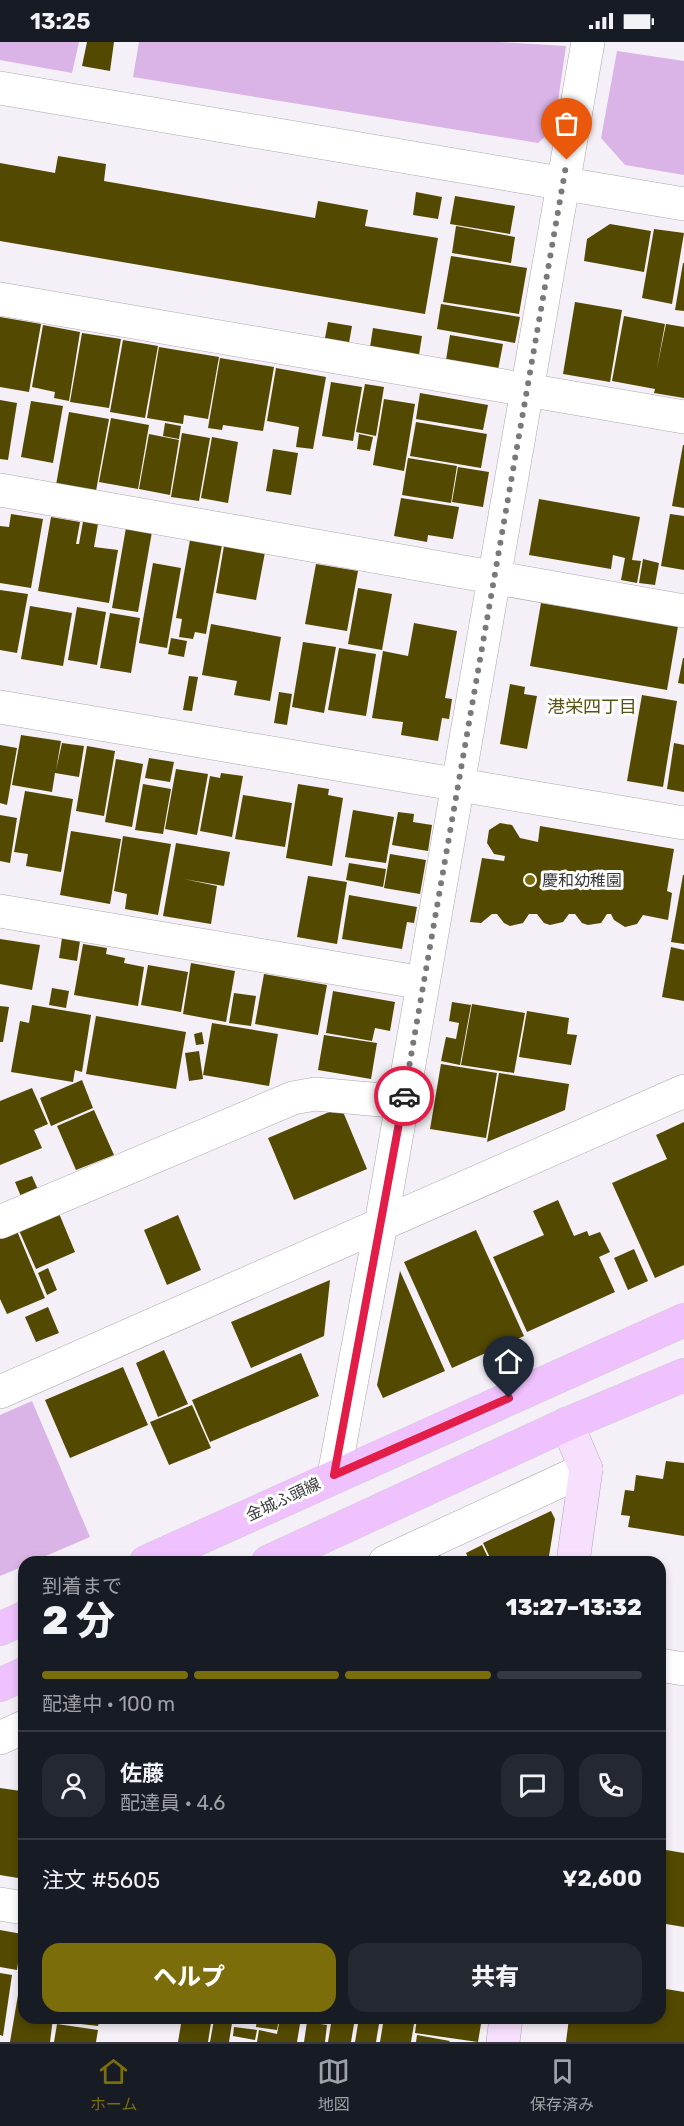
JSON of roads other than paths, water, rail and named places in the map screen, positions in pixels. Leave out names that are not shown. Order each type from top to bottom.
[{"type":"main road","name":"金城ふ頭線","points":[[159,1556],[334,1475],[684,1320]]},
{"type":"main road","points":[[281,1556],[567,1424],[684,1375]]},
{"type":"main road","points":[[0,1629],[18,1621]]},
{"type":"main road","points":[[0,1685],[18,1677]]},
{"type":"street","points":[[334,1475],[403,1102],[588,42]]},
{"type":"street","points":[[0,88],[684,204]]},
{"type":"street","points":[[0,299],[684,417]]},
{"type":"street","points":[[0,490],[684,610]]},
{"type":"street","points":[[0,706],[684,823]]},
{"type":"street","points":[[0,911],[423,983]]},
{"type":"street","points":[[0,1392],[684,1091]]},
{"type":"street","points":[[0,1222],[293,1098],[315,1094],[403,1102]]},
{"type":"street","points":[[567,1424],[586,1469],[574,1556]]},
{"type":"street","points":[[398,1556],[586,1469]]},
{"type":"street","points":[[666,1666],[684,1669]]},
{"type":"street","points":[[0,1738],[18,1730]]},
{"type":"street","points":[[0,1904],[18,1907]]},
{"type":"street","points":[[503,2042],[505,2024]]},
{"type":"place","name":"慶和幼稚園","points":[[530,880]]},
{"type":"district","name":"港栄四丁目","points":[[592,707]]}]
